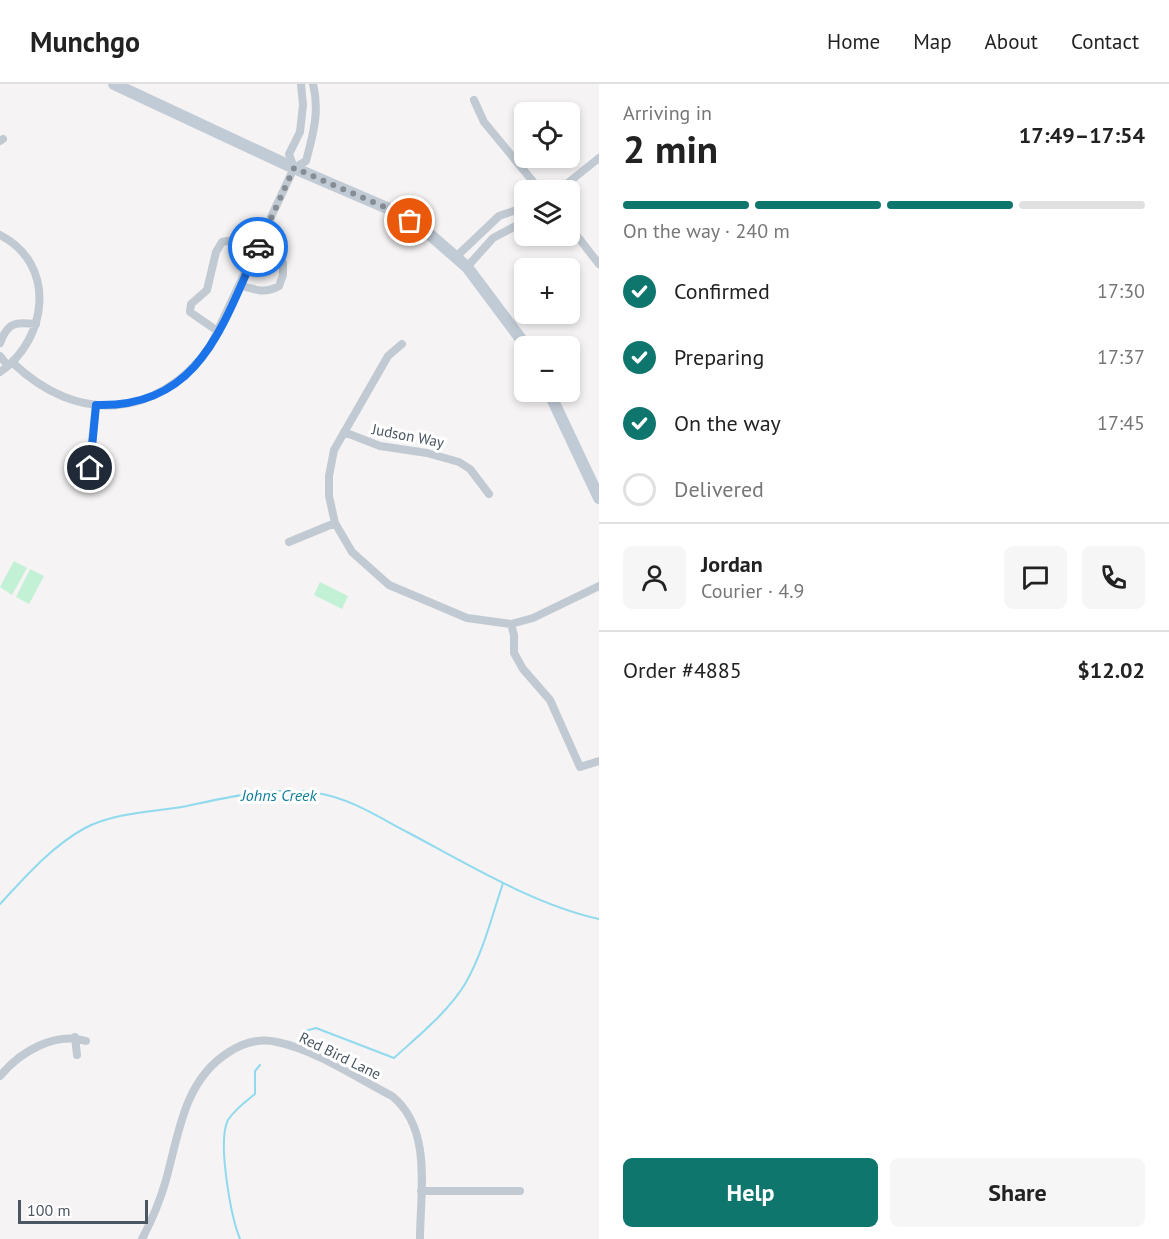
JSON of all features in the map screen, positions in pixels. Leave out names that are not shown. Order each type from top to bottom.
[{"type":"main road","points":[[114,84],[294,168],[394,211],[427,232],[457,256],[519,336]]},
{"type":"main road","points":[[554,402],[599,498]]},
{"type":"street","points":[[294,168],[290,154],[300,132],[303,105],[301,84]]},
{"type":"street","points":[[0,357],[7,367],[50,392],[96,405],[125,404],[148,398],[166,390],[190,372],[219,332],[294,168],[306,161],[316,115],[316,96],[313,84]]},
{"type":"street","points":[[474,100],[484,122],[532,180]]},
{"type":"street","points":[[300,132],[313,134]]},
{"type":"street","points":[[572,180],[599,158]]},
{"type":"street","points":[[457,256],[499,216],[514,211]]},
{"type":"street","points":[[467,267],[493,238],[514,227]]},
{"type":"street","points":[[0,235],[20,250],[30,265],[38,283],[40,296],[36,324],[26,348],[7,367]]},
{"type":"street","points":[[219,332],[190,312],[190,304],[207,290],[216,252],[222,242],[236,239],[259,243],[283,263],[283,275],[279,286],[270,291],[254,290],[240,285]]},
{"type":"street","points":[[580,240],[599,264]]},
{"type":"street","points":[[0,343],[5,329],[19,322],[36,324]]},
{"type":"street","points":[[402,344],[388,356],[334,450],[329,476],[329,496],[335,524],[352,552],[389,585],[467,618],[511,624],[533,618],[599,586]]},
{"type":"street","points":[[90,468],[96,405]]},
{"type":"street","name":"Judson Way","points":[[344,432],[380,447],[453,459],[470,469],[489,494]]},
{"type":"street","points":[[289,542],[335,524]]},
{"type":"street","points":[[511,624],[514,635],[514,653],[523,669],[550,700],[580,767],[599,761]]},
{"type":"street","points":[[75,1038],[76,1055]]},
{"type":"street","points":[[0,1076],[18,1059],[43,1044],[58,1039],[75,1038],[86,1041]]},
{"type":"street","name":"Red Bird Lane","points":[[142,1239],[156,1213],[180,1122],[192,1093],[203,1074],[223,1056],[236,1048],[256,1041],[277,1042],[309,1053],[399,1101],[417,1135],[421,1156],[420,1239]]},
{"type":"street","points":[[421,1191],[520,1191]]},
{"type":"green space","points":[[14,561],[27,568],[12,595],[0,587]]},
{"type":"green space","points":[[30,569],[44,576],[29,604],[16,597]]},
{"type":"green space","points":[[320,582],[348,596],[342,609],[314,595]]},
{"type":"waterway","name":"Johns Creek","points":[[0,904],[50,853],[73,835],[97,823],[122,816],[251,793],[301,791],[317,793],[353,804],[526,894],[575,913],[599,919]]},
{"type":"waterway","points":[[305,1031],[316,1028],[394,1058],[441,1014],[465,984],[482,947],[503,883]]},
{"type":"waterway","points":[[240,1239],[226,1179],[225,1130],[234,1112],[255,1094],[255,1071],[260,1065]]},
{"type":"way so far","points":[[258,247],[294,168],[394,211],[410,221]]},
{"type":"route","points":[[90,468],[96,405],[125,404],[155,396],[190,372],[219,332],[258,247]]}]
